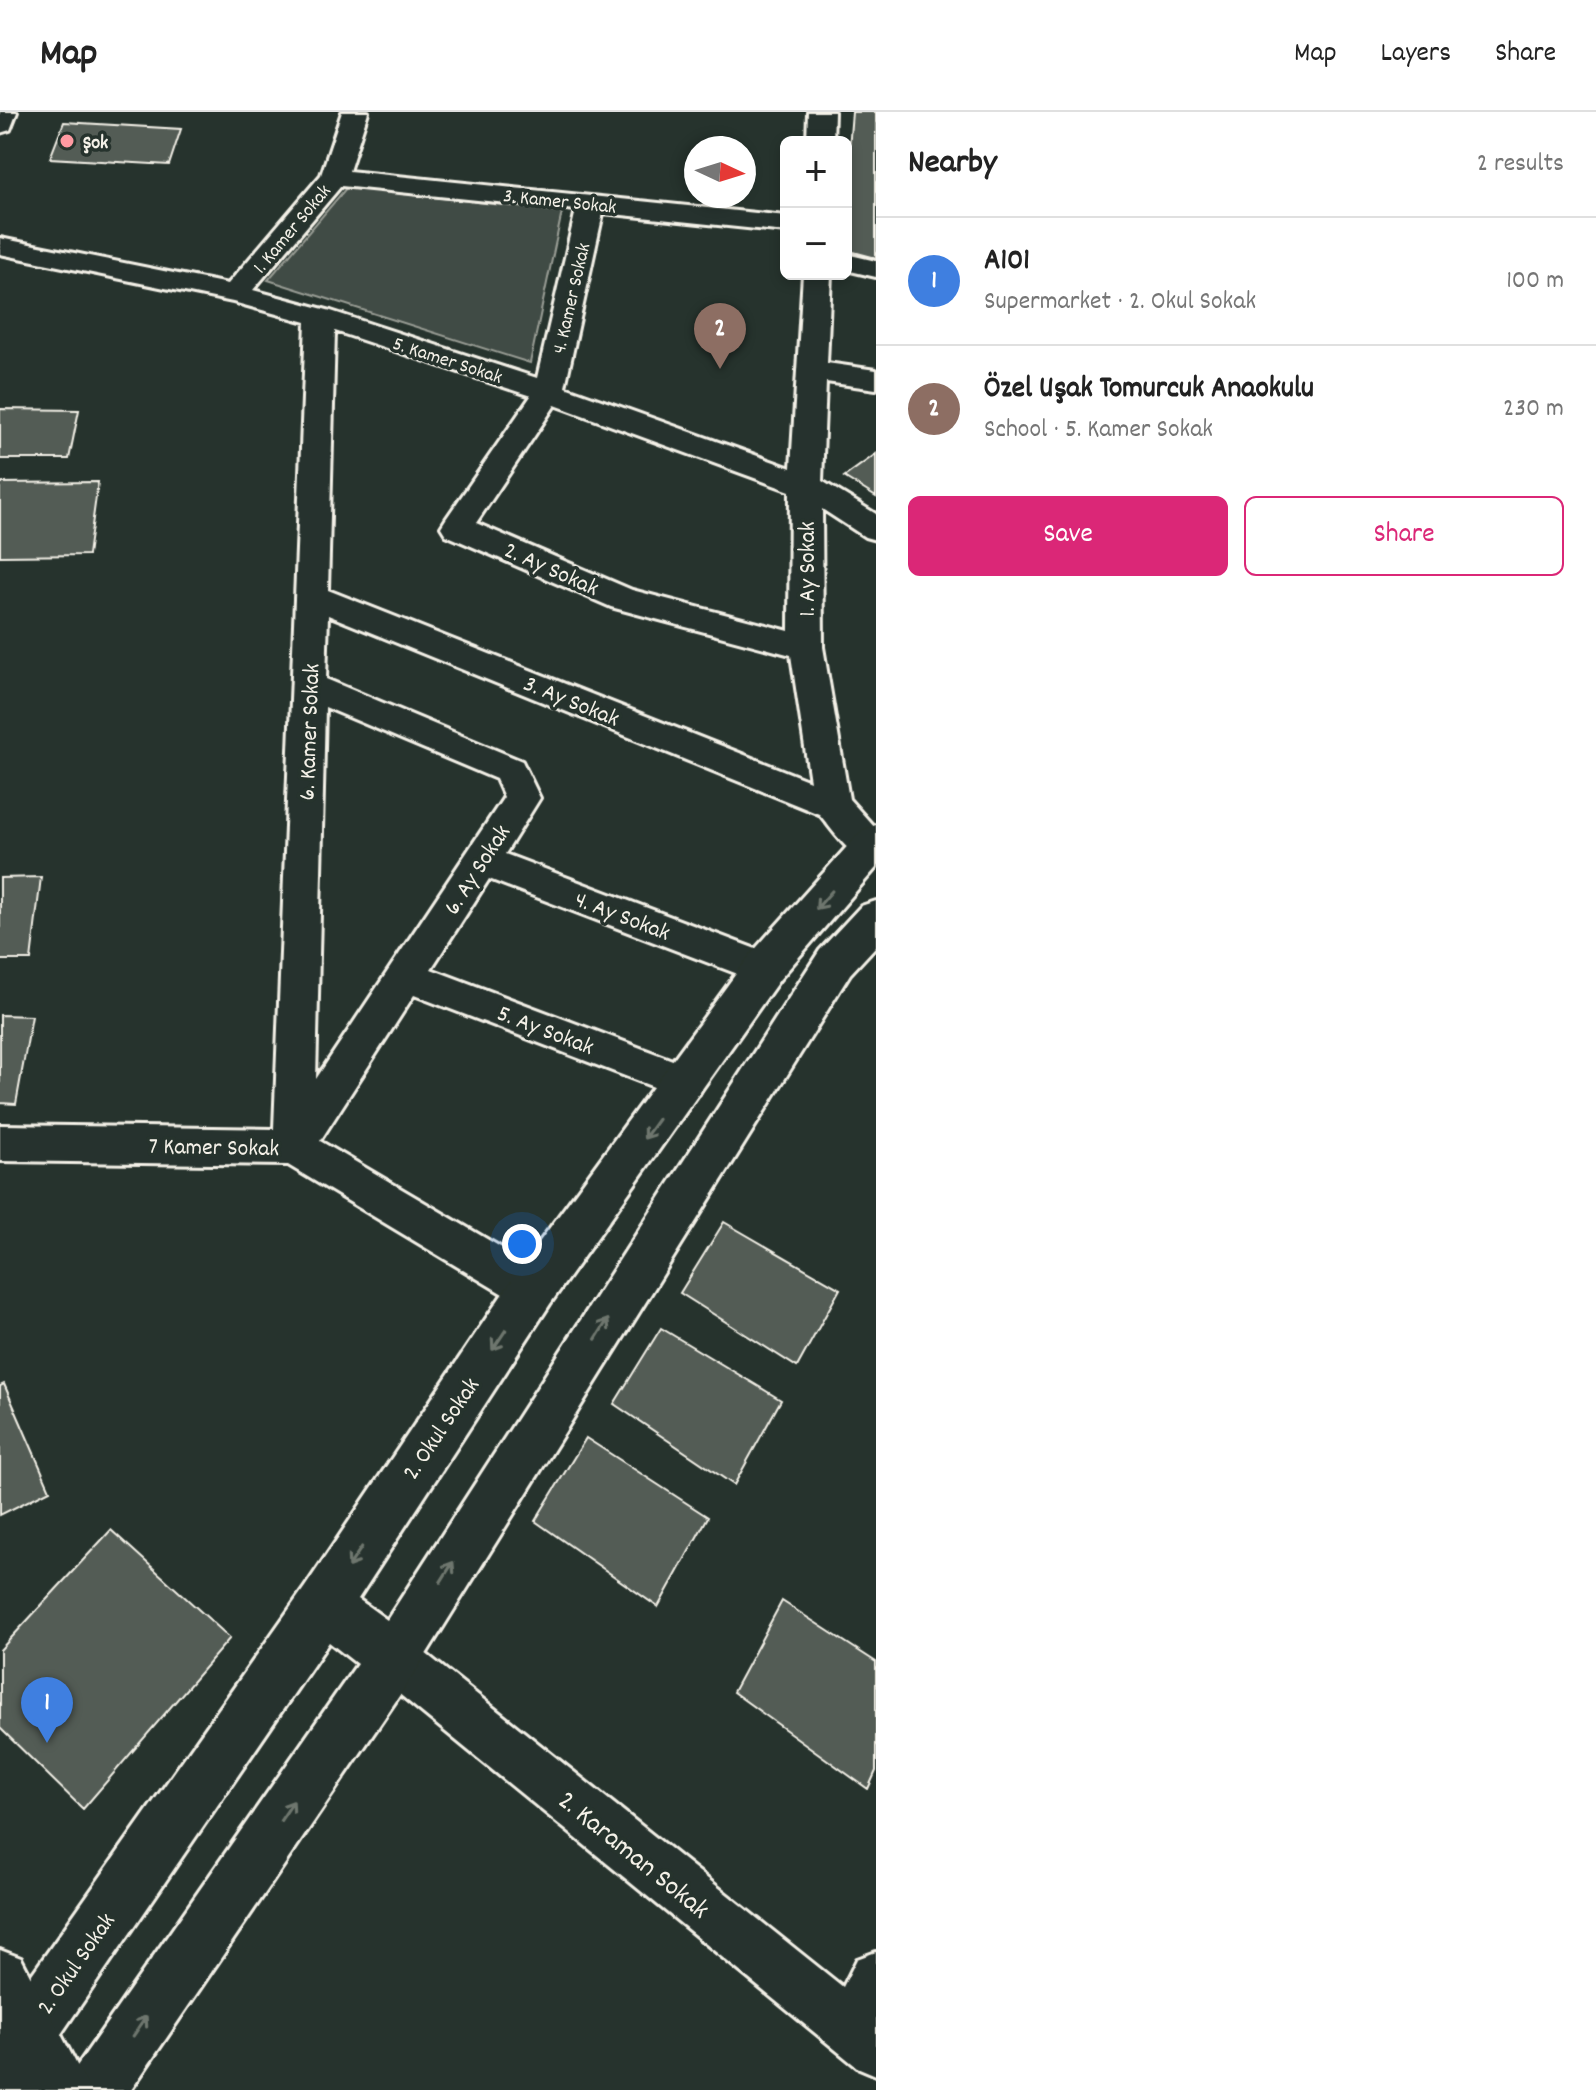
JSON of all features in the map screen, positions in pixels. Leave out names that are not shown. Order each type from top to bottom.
[{"type":"street","points":[[0,124],[3,112]]},
{"type":"street","name":"1. Kamer Sokak","points":[[235,294],[334,177],[355,112]]},
{"type":"street","points":[[820,136],[821,112]]},
{"type":"street","name":"3. Kamer Sokak","points":[[334,177],[780,223]]},
{"type":"street","name":"4. Kamer Sokak","points":[[549,392],[591,204]]},
{"type":"street","name":"5. Kamer Sokak","points":[[0,246],[235,294],[321,317],[549,392],[806,485],[876,529]]},
{"type":"street","points":[[852,263],[876,269]]},
{"type":"street","name":"1. Ay Sokak","points":[[817,280],[806,485],[806,647],[832,804]]},
{"type":"street","name":"6. Kamer Sokak","points":[[294,1147],[321,317]]},
{"type":"street","points":[[813,371],[865,376],[876,380]]},
{"type":"street","name":"2. Ay Sokak","points":[[549,392],[457,527],[623,599],[806,647]]},
{"type":"street","name":"3. Ay Sokak","points":[[312,596],[832,804]]},
{"type":"street","name":"6. Ay Sokak","points":[[294,1147],[522,798],[510,770],[309,686]]},
{"type":"street","points":[[832,804],[874,846]]},
{"type":"street","name":"2. Okul Sokak","points":[[0,2087],[27,2032],[323,1605],[533,1289],[685,1082],[764,968],[874,846]]},
{"type":"street","name":"4. Ay Sokak","points":[[482,861],[764,968]]},
{"type":"street","points":[[96,2090],[393,1658],[835,962],[876,918]]},
{"type":"street","name":"5. Ay Sokak","points":[[407,976],[685,1082]]},
{"type":"street","name":"7 Kamer Sokak","points":[[0,1143],[294,1147],[533,1289]]},
{"type":"street","points":[[323,1605],[393,1658]]},
{"type":"street","name":"2. Karaman Sokak","points":[[393,1658],[864,2038]]},
{"type":"street","points":[[864,2038],[876,1978]]},
{"type":"street","points":[[0,1979],[60,2090]]},
{"type":"shaded area","points":[[347,187],[562,212],[530,363],[268,280]]},
{"type":"building","points":[[852,112],[876,112],[876,258],[852,252]]},
{"type":"building","points":[[64,122],[181,129],[169,165],[50,158]]},
{"type":"building","points":[[0,409],[79,410],[69,459],[0,459]]},
{"type":"building","points":[[876,454],[876,497],[844,477]]},
{"type":"building","points":[[98,482],[88,555],[0,556],[0,483]]},
{"type":"building","points":[[41,877],[31,960],[0,960],[0,878]]},
{"type":"building","points":[[0,1015],[32,1016],[16,1104],[0,1103]]},
{"type":"building","points":[[724,1222],[840,1289],[797,1367],[680,1293]]},
{"type":"building","points":[[661,1328],[781,1400],[734,1485],[614,1404]]},
{"type":"building","points":[[4,1384],[50,1490],[0,1515],[0,1386]]},
{"type":"building","points":[[586,1438],[708,1517],[658,1607],[535,1521]]},
{"type":"building","points":[[111,1530],[230,1638],[83,1809],[0,1728],[0,1650]]},
{"type":"building","points":[[782,1601],[876,1662],[876,1771],[868,1789],[733,1692]]},
{"type":"place","name":"Şok","points":[[67,141]]},
{"type":"place","name":"Özel Uşak Tomurcuk Anaokulu","points":[[720,369]]},
{"type":"place","name":"A101","points":[[47,1743]]}]
